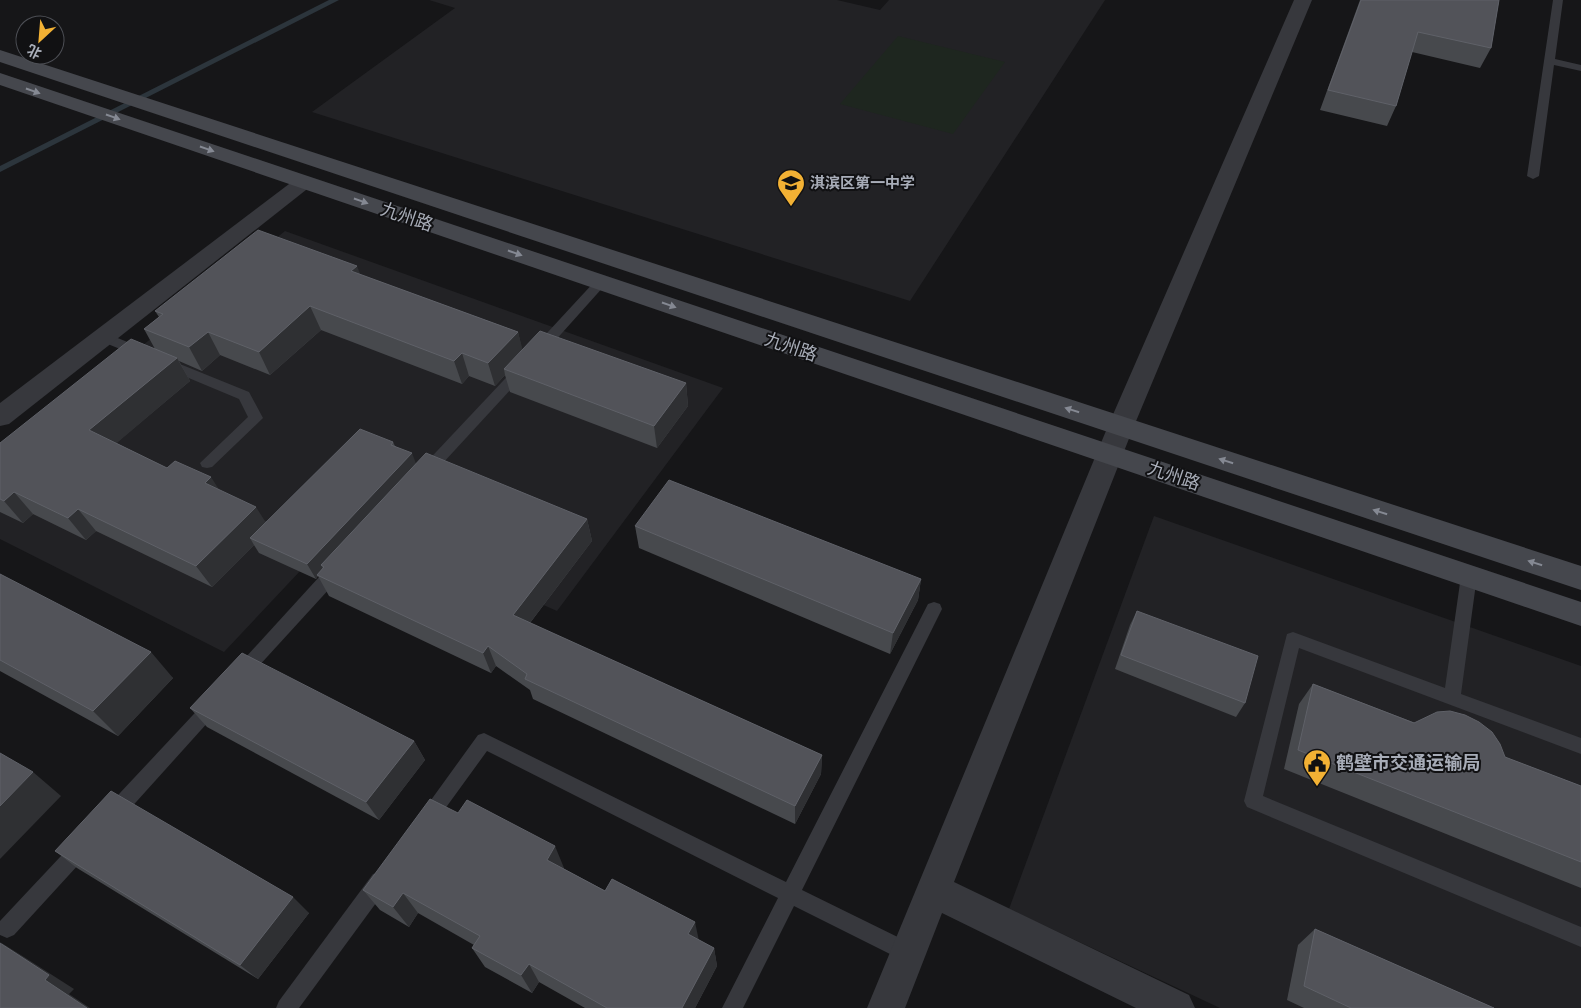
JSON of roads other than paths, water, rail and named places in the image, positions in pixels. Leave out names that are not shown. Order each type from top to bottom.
[{"type":"street","points":[[886,1008],[1121,426],[1303,0]]},
{"type":"street","name":"九州路","points":[[0,56],[1581,578]]},
{"type":"street","name":"九州路","points":[[0,79],[1581,614]]},
{"type":"street","points":[[0,417],[304,182]]},
{"type":"street","points":[[934,891],[1176,1008]]},
{"type":"lane","points":[[1533,176],[1558,0]]},
{"type":"lane","points":[[1550,61],[1581,68]]},
{"type":"lane","points":[[419,480],[601,282]]},
{"type":"lane","points":[[103,337],[244,396],[256,418],[207,463]]},
{"type":"lane","points":[[7,928],[345,561]]},
{"type":"lane","points":[[1452,698],[1469,576]]},
{"type":"lane","points":[[732,1008],[934,610]]},
{"type":"lane","points":[[1581,746],[1293,639],[1253,801],[1581,937]]},
{"type":"lane","points":[[414,835],[484,741],[909,953]]},
{"type":"lane","points":[[286,1008],[391,867]]},
{"type":"waterway","points":[[0,169],[335,0]]},
{"type":"place","name":"淇滨区第一中学","points":[[791,207]]},
{"type":"place","name":"鹤壁市交通运输局","points":[[1317,787]]}]
